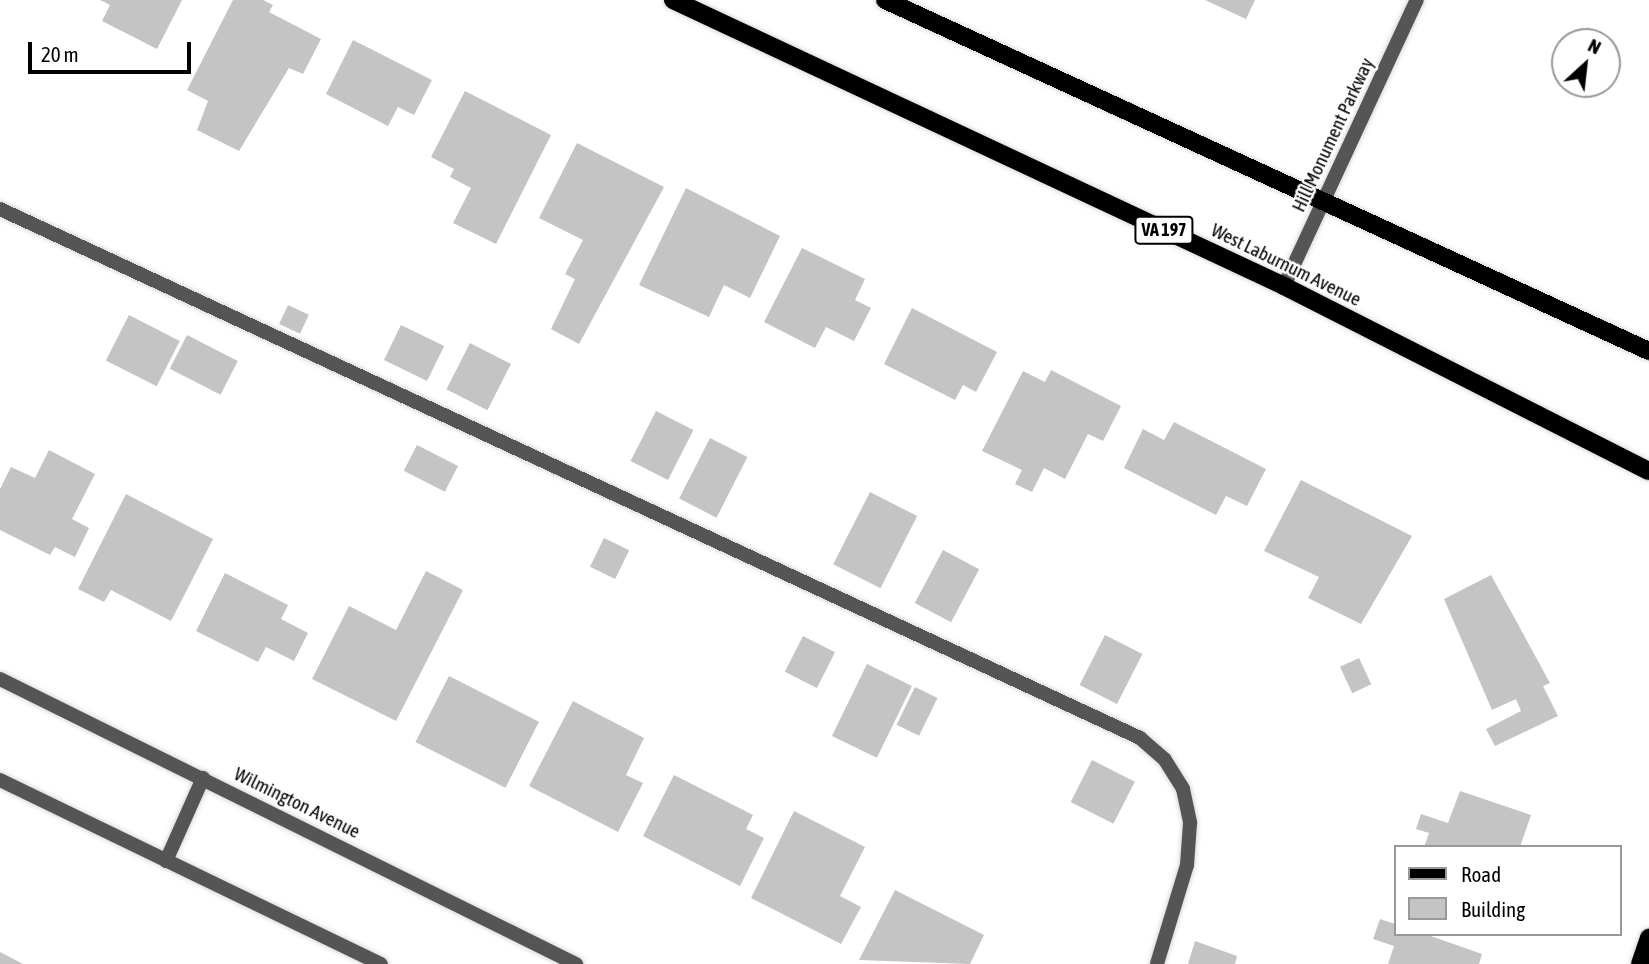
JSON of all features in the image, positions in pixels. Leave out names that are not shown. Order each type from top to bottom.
[{"type":"main road","name":"West Laburnum Avenue","points":[[673,0],[1284,286],[1649,471]]},
{"type":"main road","points":[[885,0],[1649,351]]},
{"type":"main road","points":[[1640,964],[1649,939]]},
{"type":"street","name":"Hill Monument Parkway","points":[[1284,286],[1417,0]]},
{"type":"street","points":[[0,209],[1140,738],[1165,760],[1183,789],[1190,823],[1187,865],[1157,964]]},
{"type":"street","name":"Wilmington Avenue","points":[[0,678],[576,964]]},
{"type":"street","points":[[166,861],[204,778]]},
{"type":"street","points":[[0,780],[381,964]]},
{"type":"building","points":[[100,0],[182,0],[157,49],[102,21],[110,5]]},
{"type":"building","points":[[233,0],[263,0],[273,5],[269,12],[321,39],[303,74],[289,68],[239,151],[197,130],[208,101],[187,90]]},
{"type":"building","points":[[1205,0],[1255,0],[1246,19]]},
{"type":"building","points":[[353,40],[432,80],[414,115],[398,107],[388,126],[326,94]]},
{"type":"building","points":[[465,91],[551,135],[496,244],[453,223],[471,188],[450,177],[454,169],[431,157]]},
{"type":"building","points":[[577,143],[664,187],[579,344],[551,329],[575,279],[565,274],[583,240],[539,218]]},
{"type":"building","points":[[686,188],[780,236],[750,298],[724,285],[709,317],[639,285]]},
{"type":"building","points":[[802,248],[865,279],[855,300],[871,308],[854,341],[826,327],[815,348],[764,322]]},
{"type":"building","points":[[288,305],[309,315],[300,334],[279,324]]},
{"type":"building","points":[[912,308],[997,352],[976,392],[963,385],[955,400],[884,364]]},
{"type":"building","points":[[129,315],[180,341],[157,386],[106,360]]},
{"type":"building","points":[[401,325],[444,346],[427,381],[384,360]]},
{"type":"building","points":[[187,335],[238,361],[221,395],[170,369]]},
{"type":"building","points":[[470,343],[511,364],[487,410],[446,389]]},
{"type":"building","points":[[1051,370],[1121,406],[1103,441],[1088,434],[1065,479],[1044,468],[1032,492],[1015,484],[1022,470],[982,451],[1023,371],[1045,382]]},
{"type":"building","points":[[656,411],[693,430],[668,480],[631,461]]},
{"type":"building","points":[[1174,422],[1266,469],[1247,506],[1226,496],[1216,515],[1124,468],[1143,429],[1164,440]]},
{"type":"building","points":[[710,438],[747,457],[717,518],[679,499]]},
{"type":"building","points":[[417,445],[458,466],[445,492],[404,471]]},
{"type":"building","points":[[49,450],[95,474],[72,519],[89,528],[75,557],[55,547],[50,555],[0,530],[0,489],[11,467],[35,478]]},
{"type":"building","points":[[1301,480],[1412,536],[1361,624],[1308,598],[1319,577],[1264,551]]},
{"type":"building","points":[[870,492],[917,516],[880,588],[833,564]]},
{"type":"building","points":[[126,494],[213,539],[171,621],[111,590],[104,602],[78,589]]},
{"type":"building","points":[[604,538],[629,550],[615,579],[590,567]]},
{"type":"building","points":[[943,550],[979,569],[951,622],[915,603]]},
{"type":"building","points":[[426,571],[463,590],[396,721],[312,679],[349,606],[396,630]]},
{"type":"building","points":[[225,573],[288,605],[281,619],[308,633],[294,661],[266,647],[258,662],[196,631]]},
{"type":"building","points":[[1491,575],[1550,683],[1543,686],[1558,716],[1495,746],[1486,729],[1521,711],[1516,699],[1492,710],[1444,599]]},
{"type":"building","points":[[1105,635],[1142,654],[1117,704],[1080,685]]},
{"type":"building","points":[[803,636],[835,652],[817,688],[785,672]]},
{"type":"building","points":[[1359,658],[1371,684],[1352,693],[1340,667]]},
{"type":"building","points":[[867,664],[912,686],[877,758],[832,736]]},
{"type":"building","points":[[449,676],[539,722],[505,788],[415,742]]},
{"type":"building","points":[[915,687],[937,698],[919,736],[897,725]]},
{"type":"building","points":[[573,701],[644,738],[626,775],[643,783],[618,832],[529,786]]},
{"type":"building","points":[[1092,760],[1135,782],[1113,824],[1071,802]]},
{"type":"building","points":[[674,775],[753,815],[746,829],[764,838],[740,886],[643,836]]},
{"type":"building","points":[[1460,791],[1531,815],[1521,845],[1425,845],[1429,833],[1416,829],[1421,814],[1448,823]]},
{"type":"building","points":[[794,811],[865,847],[840,896],[861,907],[841,944],[751,898]]},
{"type":"building","points":[[895,890],[984,935],[970,964],[859,960]]},
{"type":"building","points":[[1380,919],[1394,924],[1394,936],[1431,936],[1482,954],[1479,964],[1388,964],[1394,946],[1373,939]]},
{"type":"building","points":[[1195,941],[1237,956],[1235,964],[1188,964]]},
{"type":"building","points":[[0,952],[23,964],[0,964]]}]
